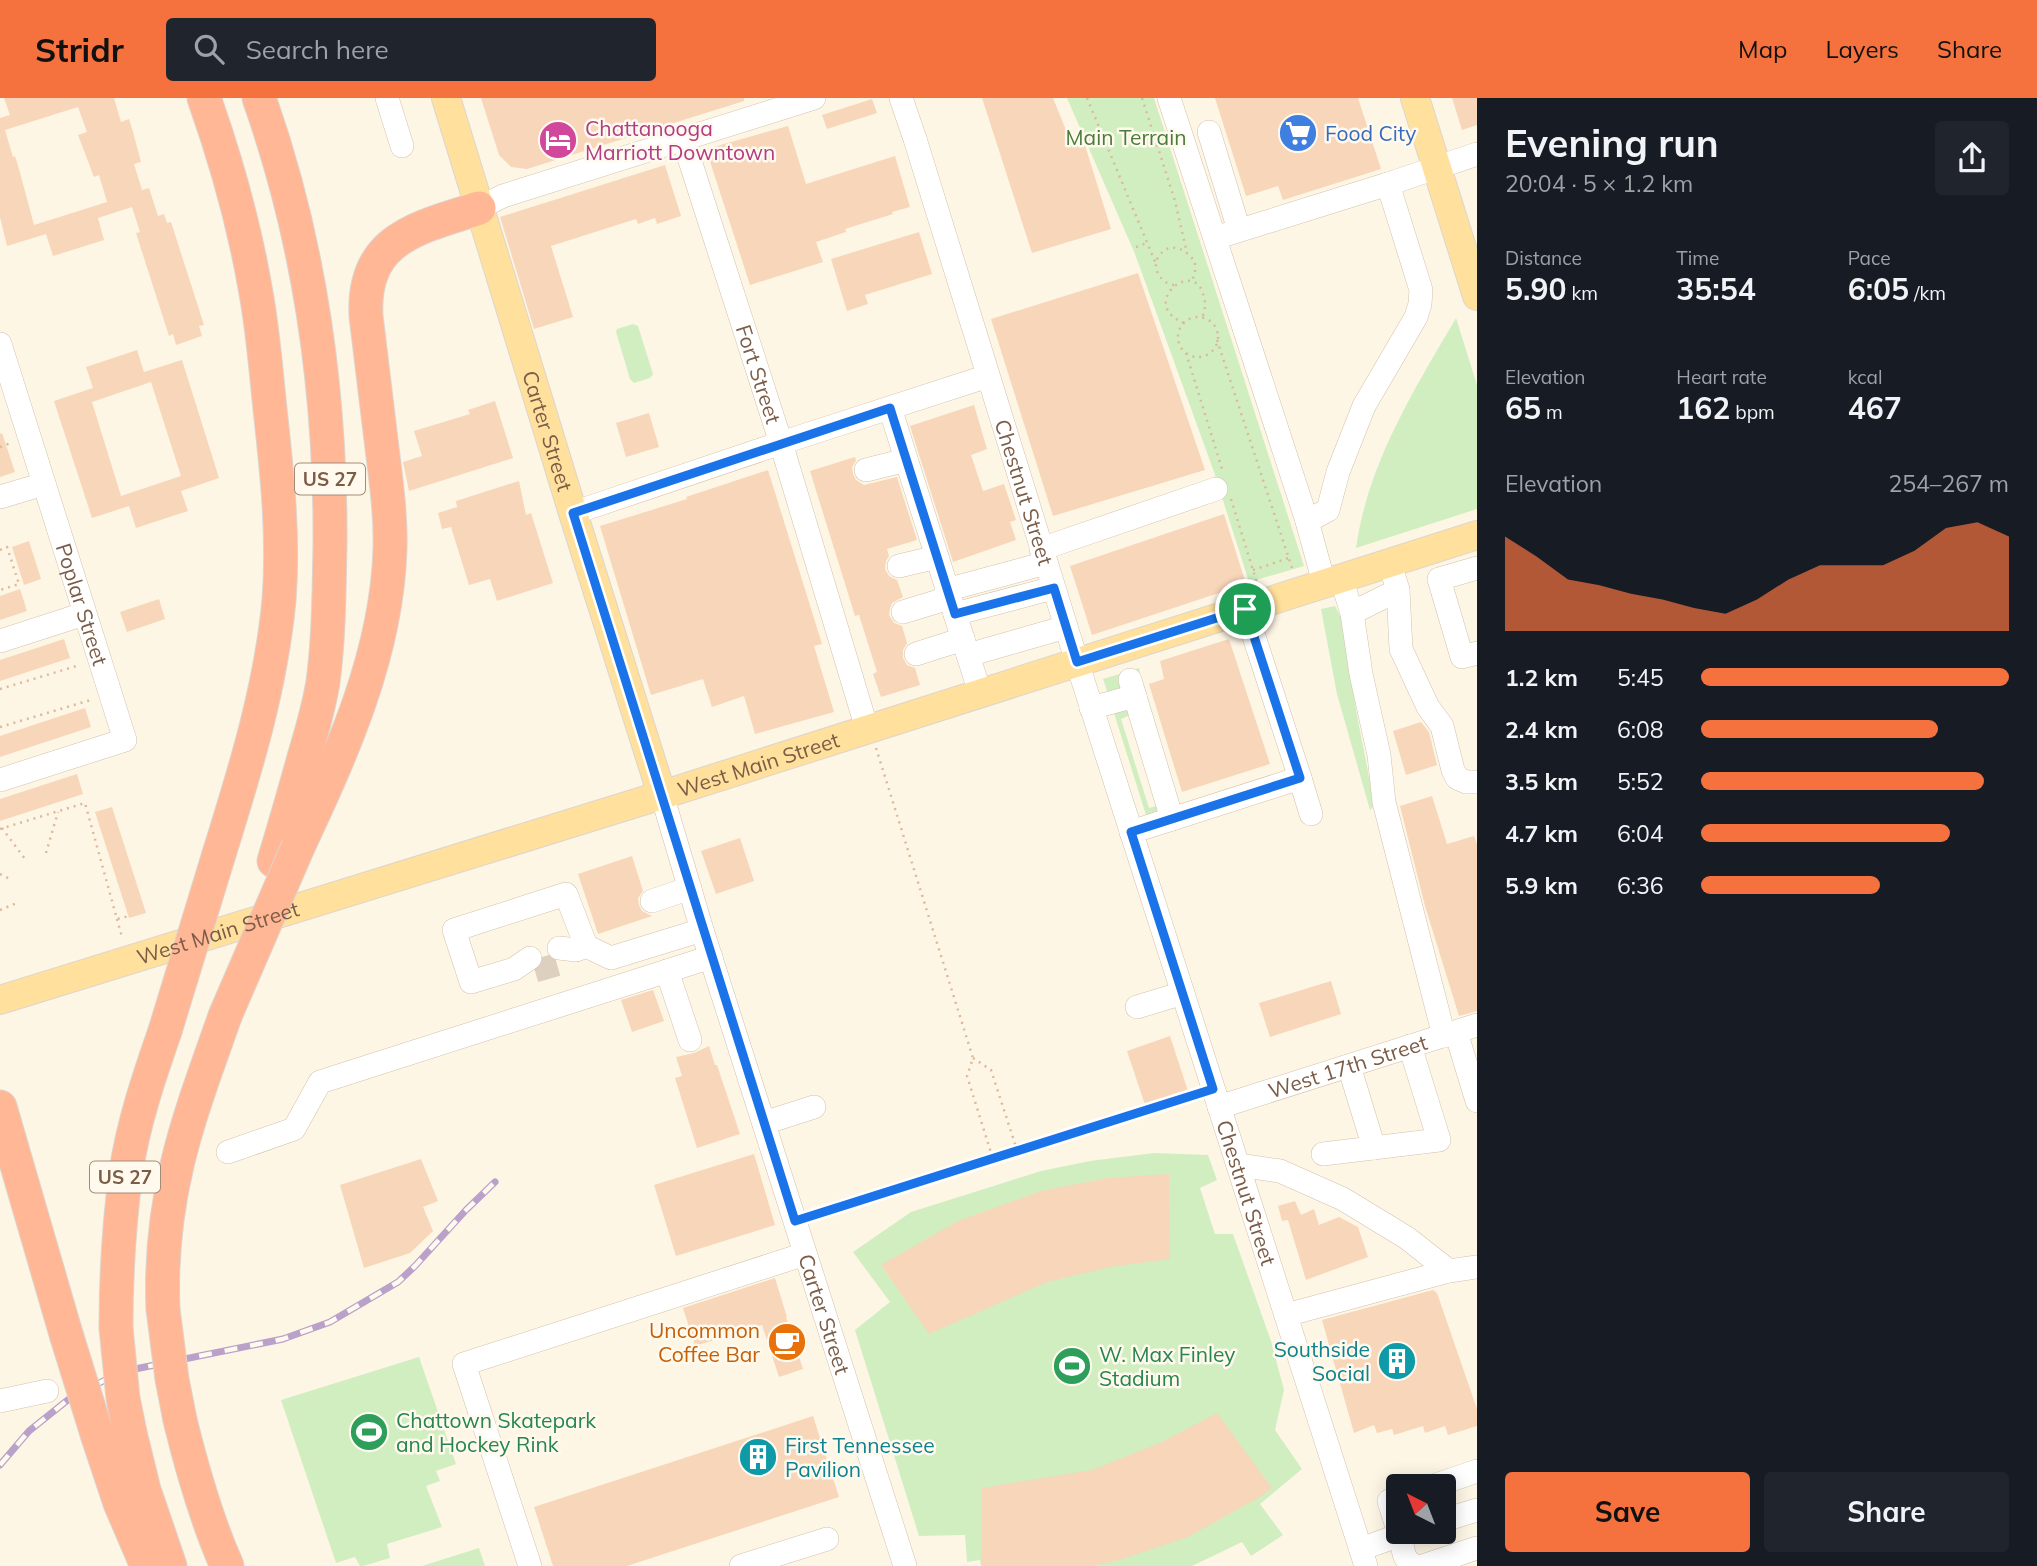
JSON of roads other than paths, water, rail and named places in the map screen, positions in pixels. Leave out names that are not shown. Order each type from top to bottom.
[{"type":"highway","name":"US 27","points":[[170,1566],[144,1490],[114,1435],[123,1398],[116,1328],[119,1237],[126,1170],[141,1104],[247,762],[261,708],[279,600],[280,545],[276,458],[256,295],[244,230],[204,98]]},
{"type":"highway","name":"US 27","points":[[227,1566],[192,1468],[172,1379],[163,1309],[165,1240],[177,1166],[198,1095],[286,854],[307,747],[323,684],[328,612],[330,481],[321,365],[307,272],[282,170],[260,98]]},
{"type":"highway","points":[[286,854],[324,792],[354,719],[384,612],[390,549],[388,494],[366,316],[366,290],[382,255],[398,239],[479,208]]},
{"type":"highway","points":[[0,1107],[66,1334],[114,1435],[120,1503],[147,1566]]},
{"type":"main road","name":"Carter Street","points":[[446,98],[662,795]]},
{"type":"main road","points":[[1415,98],[1477,296]]},
{"type":"main road","name":"West Main Street","points":[[0,1000],[662,795],[1477,535]]},
{"type":"street","points":[[387,98],[402,146]]},
{"type":"street","points":[[479,208],[503,196],[814,98]]},
{"type":"street","name":"Chestnut Street","points":[[901,98],[1091,708],[1286,1315],[1361,1561]]},
{"type":"street","points":[[1169,98],[1307,521],[1321,584],[1352,613],[1361,674],[1379,755],[1384,802],[1459,1031],[1477,1101]]},
{"type":"street","points":[[1209,132],[1239,230]]},
{"type":"street","name":"Fort Street","points":[[683,139],[781,443],[868,729]]},
{"type":"street","points":[[1215,238],[1477,154]]},
{"type":"street","points":[[1307,521],[1328,510],[1338,472],[1364,406],[1416,317],[1420,303],[1421,290],[1388,184]]},
{"type":"street","name":"Poplar Street","points":[[0,780],[125,740],[2,354]]},
{"type":"street","points":[[573,513],[988,376]]},
{"type":"street","points":[[890,408],[980,693]]},
{"type":"street","points":[[866,470],[906,460]]},
{"type":"street","points":[[0,498],[44,484]]},
{"type":"street","points":[[950,600],[1044,556],[1216,489]]},
{"type":"street","points":[[899,566],[937,557]]},
{"type":"street","points":[[1390,563],[1398,590],[1401,649],[1427,707],[1442,726],[1452,770],[1457,778],[1466,782],[1477,782]]},
{"type":"street","points":[[1477,567],[1439,579],[1462,657],[1477,653]]},
{"type":"street","points":[[903,612],[950,600],[1054,588]]},
{"type":"street","points":[[1352,613],[1398,590]]},
{"type":"street","points":[[1245,609],[1311,814]]},
{"type":"street","points":[[0,641],[85,614]]},
{"type":"street","points":[[916,654],[1066,627]]},
{"type":"street","points":[[1091,708],[1133,688],[1172,819]]},
{"type":"street","points":[[1131,832],[1300,778]]},
{"type":"street","name":"Carter Street","points":[[662,795],[702,930],[905,1566]]},
{"type":"street","points":[[652,901],[690,888]]},
{"type":"street","points":[[526,966],[471,982],[454,930],[566,894],[571,952],[611,958],[702,930]]},
{"type":"street","points":[[229,1152],[294,1129],[320,1082],[711,957]]},
{"type":"street","points":[[667,971],[690,1040]]},
{"type":"street","points":[[1137,1007],[1183,993]]},
{"type":"street","name":"West 17th Street","points":[[1216,1098],[1349,1066],[1459,1031]]},
{"type":"street","points":[[1323,1154],[1439,1140],[1410,1046]]},
{"type":"street","points":[[1349,1066],[1374,1148]]},
{"type":"street","points":[[764,1123],[814,1107]]},
{"type":"street","points":[[1238,1165],[1280,1171],[1343,1199],[1406,1238],[1449,1271]]},
{"type":"street","points":[[530,1566],[464,1364],[805,1254]]},
{"type":"street","points":[[1286,1315],[1449,1271],[1477,1267]]},
{"type":"street","points":[[0,1401],[47,1391]]},
{"type":"street","points":[[1456,1478],[1477,1471]]},
{"type":"street","points":[[1456,1516],[1477,1510]]},
{"type":"street","points":[[741,1566],[827,1539]]},
{"type":"street","points":[[1361,1561],[1387,1544]]},
{"type":"street","points":[[1402,1544],[1402,1551],[1410,1564],[1420,1566],[1477,1548]]},
{"type":"tunnel","points":[[535,971],[563,963]]},
{"type":"railway","points":[[0,1465],[29,1431],[69,1399],[105,1380],[135,1369],[283,1339],[330,1322],[398,1282],[495,1182]]},
{"type":"place","name":"Food City","points":[[1298,133]]},
{"type":"place","name":"Chattanooga Marriott Downtown","points":[[558,140]]},
{"type":"place","name":"Uncommon Coffee Bar","points":[[787,1342]]},
{"type":"place","name":"Southside Social","points":[[1397,1361]]},
{"type":"place","name":"W. Max Finley Stadium","points":[[1072,1366]]},
{"type":"place","name":"Chattown Skatepark and Hockey Rink","points":[[369,1432]]},
{"type":"place","name":"First Tennessee Pavilion","points":[[758,1457]]},
{"type":"park label","name":"Main Terrain","points":[[1126,137]]}]
